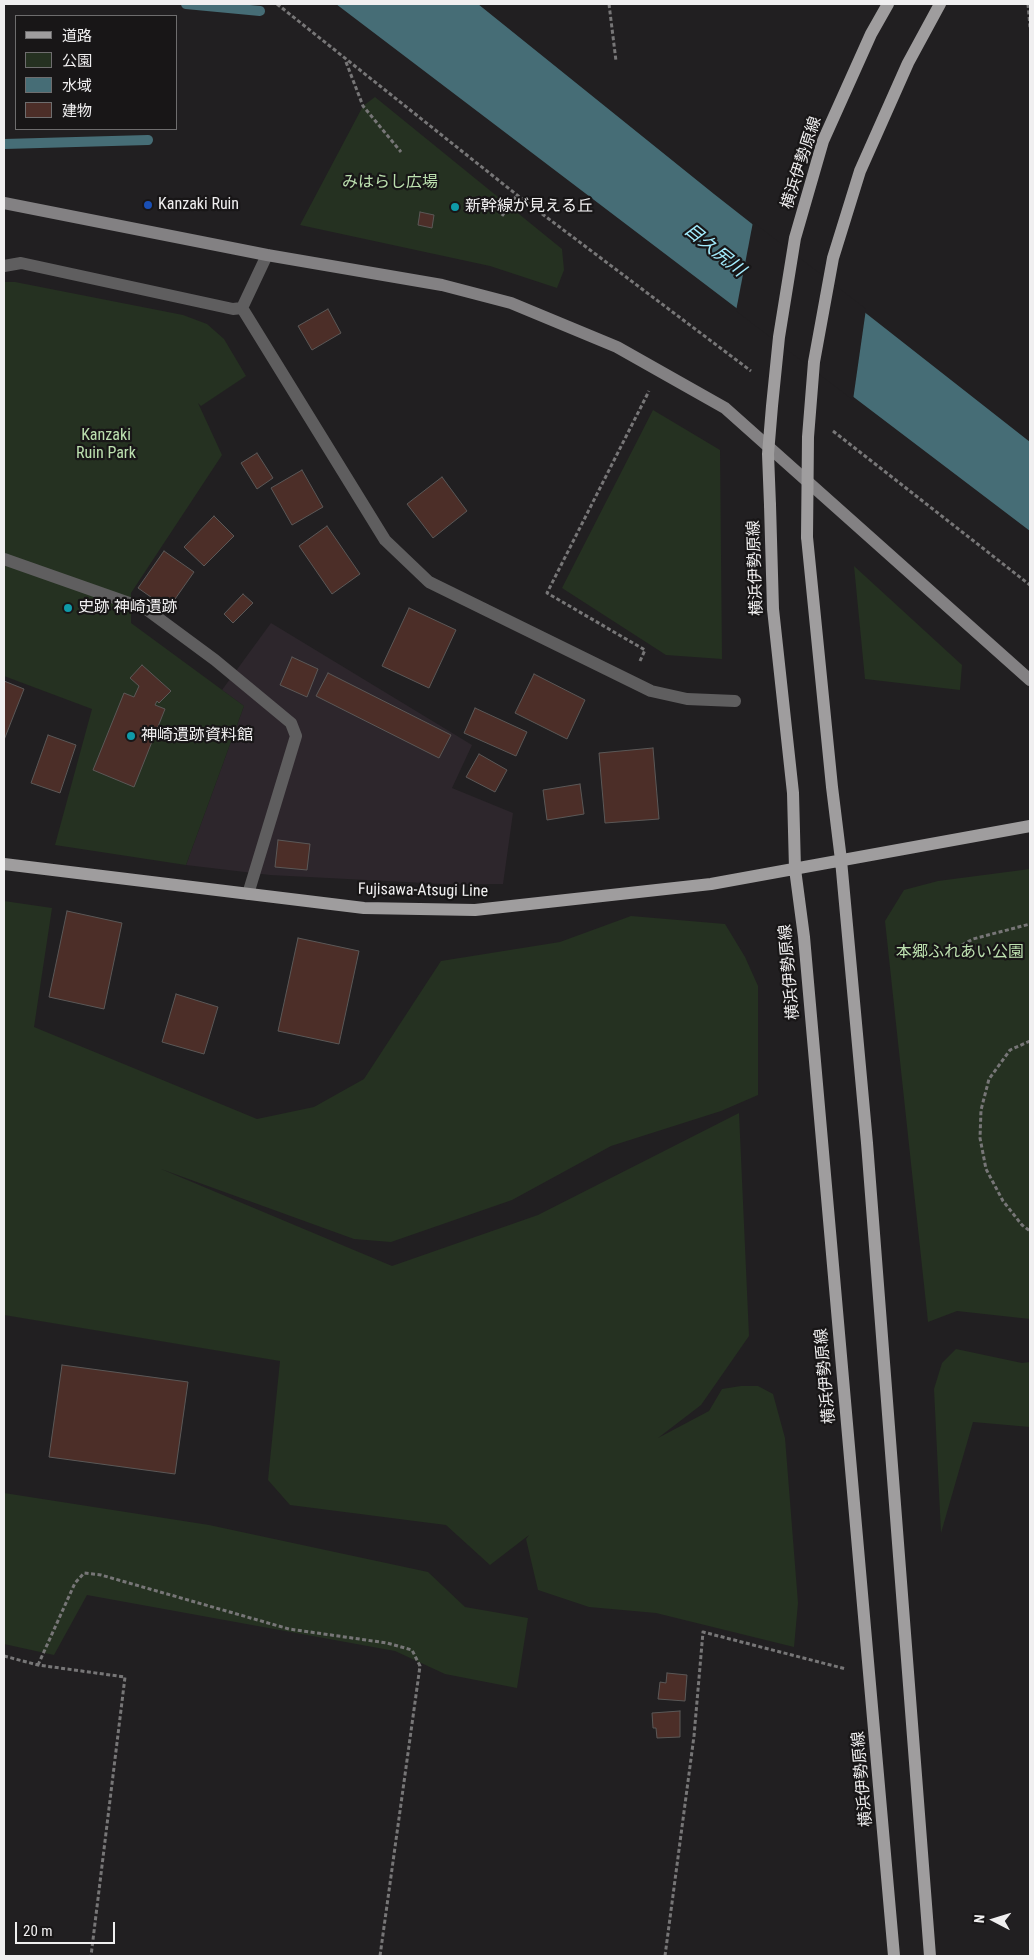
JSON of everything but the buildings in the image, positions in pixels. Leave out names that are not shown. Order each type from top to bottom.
[{"type":"main road","name":"横浜伊勢原線","points":[[888,4],[871,34],[823,141],[795,238],[779,337],[768,454],[773,609],[792,793],[795,869],[804,937],[894,1956]]},
{"type":"main road","points":[[930,1956],[867,1143],[842,860],[832,786],[807,537],[808,437],[814,362],[833,258],[860,172],[908,63],[940,4]]},
{"type":"main road","points":[[842,860],[1030,826]]},
{"type":"main road","name":"Fujisawa-Atsugi Line","points":[[4,864],[364,908],[475,910],[711,884],[842,860]]},
{"type":"street","points":[[4,203],[267,255],[450,287],[511,303],[617,346],[725,408],[1030,680]]},
{"type":"street","points":[[242,308],[267,255]]},
{"type":"street","points":[[4,266],[21,263],[233,309],[242,308]]},
{"type":"street","points":[[242,308],[385,540],[429,582],[651,691],[687,699],[735,701]]},
{"type":"street","points":[[4,559],[146,609],[215,660],[291,723],[296,736],[248,894]]},
{"type":"path","points":[[277,4],[517,196],[610,266]]},
{"type":"path","points":[[609,4],[616,61]]},
{"type":"path","points":[[1028,4],[1030,27]]},
{"type":"path","points":[[346,60],[363,106],[401,152]]},
{"type":"path","points":[[502,216],[517,196]]},
{"type":"path","points":[[630,682],[645,650],[547,593],[651,388]]},
{"type":"path","points":[[962,945],[973,939],[1030,924]]},
{"type":"path","points":[[1030,1042],[1010,1050],[990,1079],[981,1110],[980,1138],[986,1169],[1003,1201],[1022,1225],[1030,1231]]},
{"type":"path","points":[[38,1665],[75,1583],[84,1573],[101,1574],[289,1629],[387,1643],[412,1650],[420,1666],[380,1956]]},
{"type":"path","points":[[665,1956],[694,1736],[703,1632],[870,1676]]},
{"type":"path","points":[[4,1656],[38,1665],[125,1676],[91,1956]]},
{"type":"shaded area","points":[[271,623],[472,745],[452,788],[513,813],[503,884],[444,884],[270,875],[186,865],[244,706],[222,690]]},
{"type":"green space","name":"みはらし広場","points":[[375,97],[562,249],[564,270],[557,288],[490,266],[300,225],[363,106]]},
{"type":"green space","name":"Kanzaki Ruin Park","points":[[4,282],[15,282],[183,315],[207,324],[224,339],[246,376],[201,406],[198,403],[222,455],[131,593],[131,623],[244,706],[186,865],[55,845],[92,709],[4,676]]},
{"type":"green space","points":[[653,410],[720,450],[722,659],[666,655],[562,588]]},
{"type":"green space","points":[[854,566],[962,665],[960,690],[865,679]]},
{"type":"green space","name":"本郷ふれあい公園","points":[[1030,869],[1030,1319],[957,1311],[928,1322],[885,921],[904,890],[938,881]]},
{"type":"green space","points":[[4,901],[52,908],[34,1027],[257,1119],[314,1107],[364,1079],[441,961],[560,942],[631,916],[725,924],[745,957],[758,986],[758,1095],[721,1111],[611,1146],[512,1200],[391,1242],[354,1239],[161,1169],[392,1266],[538,1215],[739,1113],[749,1336],[701,1405],[658,1438],[709,1411],[722,1389],[758,1386],[773,1394],[785,1438],[798,1603],[794,1647],[656,1613],[589,1607],[538,1590],[526,1539],[529,1535],[490,1565],[446,1525],[290,1505],[268,1480],[280,1361],[4,1315]]},
{"type":"green space","points":[[956,1349],[1022,1363],[1030,1362],[1030,1427],[973,1422],[941,1533],[934,1389],[942,1363]]},
{"type":"green space","points":[[4,1493],[209,1525],[428,1572],[465,1607],[528,1618],[517,1688],[445,1674],[395,1651],[87,1595],[54,1655],[4,1644]]},
{"type":"water","name":"目久尻川","points":[[336,4],[478,4],[714,194],[1030,442],[1030,531]]},
{"type":"pier","points":[[753,222],[866,309],[853,400],[736,311]]},
{"type":"waterway","points":[[186,4],[260,11]]},
{"type":"waterway","points":[[4,144],[148,140]]},
{"type":"place","name":"Kanzaki Ruin","points":[[148,205]]},
{"type":"place","name":"新幹線が見える丘","points":[[455,207]]},
{"type":"place","name":"史跡 神崎遺跡","points":[[68,608]]},
{"type":"place","name":"神崎遺跡資料館","points":[[131,736]]}]
